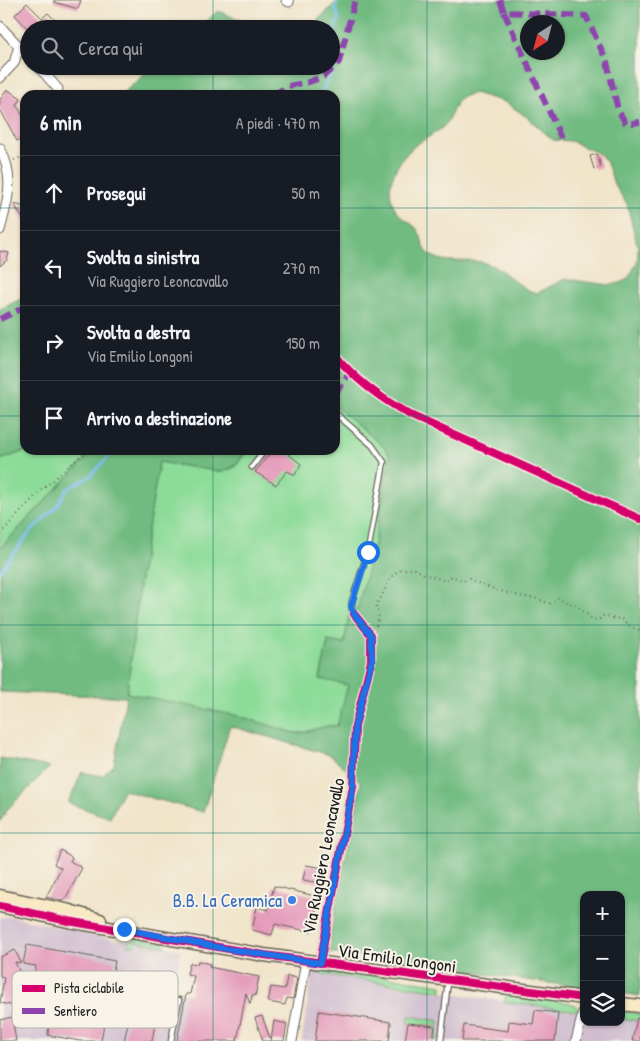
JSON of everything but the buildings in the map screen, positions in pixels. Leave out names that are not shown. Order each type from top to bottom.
[{"type":"street","points":[[0,26],[19,46],[14,63],[0,78]]},
{"type":"street","points":[[46,75],[58,89]]},
{"type":"street","points":[[0,148],[7,163],[10,189],[0,230]]},
{"type":"street","points":[[354,614],[371,635]]},
{"type":"street","name":"Via Ruggiero Leoncavallo","points":[[320,963],[353,786],[355,770],[354,736],[372,660],[371,635]]},
{"type":"street","name":"Via Emilio Longoni","points":[[0,896],[66,910],[124,929]]},
{"type":"street","name":"Via Emilio Longoni","points":[[0,902],[55,914],[66,910]]},
{"type":"street","name":"Via Emilio Longoni","points":[[4,909],[306,961],[580,997]]},
{"type":"street","points":[[292,1041],[306,961]]},
{"type":"street","points":[[625,1004],[640,1006]]},
{"type":"street","points":[[576,1041],[580,1025]]},
{"type":"lane","points":[[340,417],[372,445],[384,462],[368,552],[352,601],[354,614]]},
{"type":"lane","points":[[252,467],[261,455]]},
{"type":"lane","points":[[441,1041],[448,980]]},
{"type":"lane","points":[[178,1005],[179,1000]]},
{"type":"lane","points":[[171,1041],[174,1028]]},
{"type":"path","points":[[7,163],[20,158]]},
{"type":"path","points":[[0,534],[37,494],[82,455]]},
{"type":"path","points":[[371,635],[379,619],[376,604],[382,597],[384,590],[398,571],[414,568],[424,574],[446,581],[452,576],[462,581],[469,579],[513,595],[537,597],[550,604],[559,597],[565,602],[578,605],[593,620],[600,619],[604,615],[615,619],[620,618],[631,628],[640,630]]},
{"type":"shaded area","points":[[10,916],[116,940],[133,940],[181,950],[177,971],[12,971],[12,1028],[178,1028],[178,993],[220,998],[211,1041],[0,1041],[0,918]]},
{"type":"shaded area","points":[[312,973],[580,1012],[580,1026],[625,1026],[625,1019],[640,1021],[640,1041],[302,1041]]},
{"type":"green space","points":[[339,0],[640,0],[640,996],[625,994],[625,891],[580,891],[580,987],[327,952],[361,782],[330,755],[230,726],[203,812],[123,790],[110,818],[68,803],[82,772],[102,776],[114,765],[126,697],[0,692],[0,548],[89,455],[244,455],[235,466],[223,472],[159,462],[140,578],[127,693],[239,716],[295,733],[306,732],[325,726],[337,726],[348,685],[320,679],[328,641],[344,644],[349,616],[357,611],[374,545],[390,455],[382,445],[340,410],[340,90],[127,90],[144,75],[340,75],[340,20],[318,20]],"holes":[[[474,93],[505,102],[527,117],[553,140],[571,141],[600,154],[607,163],[614,184],[627,204],[638,248],[637,262],[629,278],[620,283],[609,285],[565,279],[537,293],[530,291],[501,270],[488,264],[474,261],[453,261],[432,256],[426,250],[416,228],[396,210],[390,192],[391,183],[398,165],[417,144],[443,127],[460,98]]]},
{"type":"green space","points":[[218,11],[240,20],[208,20]]},
{"type":"green space","points":[[20,299],[20,453],[0,460],[0,309]]},
{"type":"green space","points":[[340,410],[382,445],[390,455],[374,545],[357,611],[349,616],[344,644],[328,641],[320,678],[348,685],[338,726],[326,726],[295,733],[127,693],[140,578],[159,462],[223,472],[235,467],[244,455],[340,455]]},
{"type":"green space","points":[[20,453],[20,455],[66,455],[70,458],[73,455],[89,455],[0,548],[0,460]]},
{"type":"green space","points":[[0,758],[50,767],[7,810],[0,822]]},
{"type":"green space","points":[[139,938],[164,943],[166,947],[136,941],[135,946],[128,945],[128,942]]},
{"type":"green space","points":[[319,967],[442,985],[442,991],[312,973]]},
{"type":"green space","points":[[507,993],[570,1003],[576,1006],[579,1011],[504,1002]]},
{"type":"green space","points":[[625,1011],[640,1014],[640,1021],[625,1019]]},
{"type":"green space","points":[[409,1016],[439,1021],[436,1041],[433,1041],[435,1026],[408,1023]]},
{"type":"waterway","points":[[338,0],[335,7],[339,20]]},
{"type":"waterway","points":[[323,90],[331,75]]},
{"type":"waterway","points":[[0,571],[30,532],[57,506],[67,489],[89,477],[110,455]]},
{"type":"marked path","points":[[340,58],[355,0]]},
{"type":"marked path","points":[[500,0],[504,12],[586,16],[607,62],[618,110],[626,124],[640,122]]},
{"type":"marked path","points":[[504,12],[563,142]]},
{"type":"marked path","points":[[281,90],[288,86],[309,82],[325,75]]},
{"type":"marked path","points":[[0,319],[20,309]]},
{"type":"marked path","points":[[340,387],[350,372]]},
{"type":"cycle path","points":[[340,361],[371,390],[412,416],[640,519]]},
{"type":"cycle path","points":[[320,963],[353,786],[355,726],[371,661],[371,635],[354,614]]},
{"type":"cycle path","points":[[0,906],[68,921],[264,955],[580,997]]},
{"type":"place","name":"B.B. La Ceramica","points":[[292,900]]},
{"type":"route","points":[[124,929],[227,949],[320,963],[353,786],[355,726],[372,660],[371,635],[354,614],[351,606],[368,552]]}]
